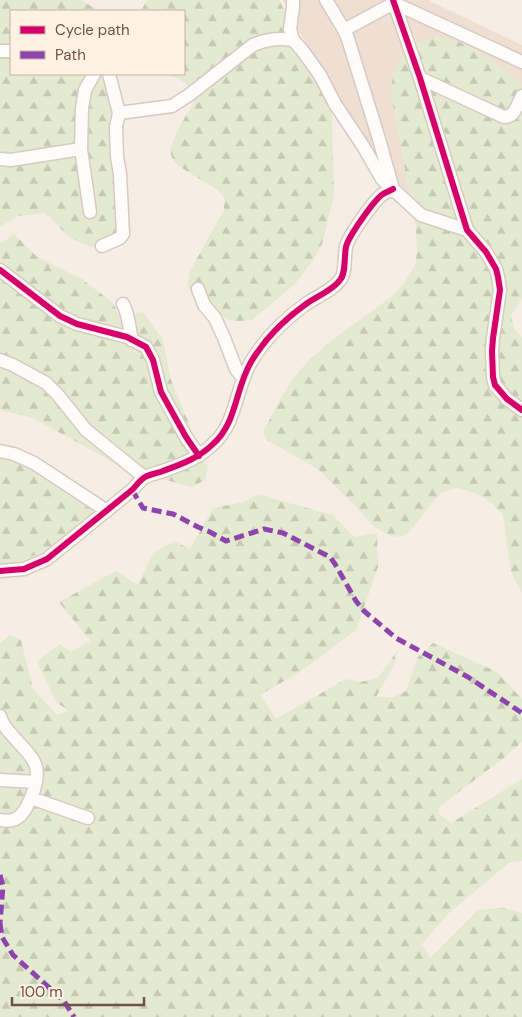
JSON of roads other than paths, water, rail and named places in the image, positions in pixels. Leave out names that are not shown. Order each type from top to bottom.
[{"type":"street","points":[[293,0],[290,29],[293,40],[320,75],[335,104],[382,179],[421,216],[467,230]]},
{"type":"street","points":[[326,0],[344,30],[352,52],[393,189]]},
{"type":"street","points":[[344,30],[393,2]]},
{"type":"street","points":[[393,2],[522,62]]},
{"type":"street","points":[[393,2],[420,78],[467,230],[486,252],[496,269],[500,283],[493,338],[493,377],[495,385],[506,399],[522,410]]},
{"type":"street","points":[[119,113],[172,106],[253,45],[261,41],[277,38],[293,40]]},
{"type":"street","points":[[90,212],[81,149],[82,108],[86,90],[94,75]]},
{"type":"street","points":[[102,246],[120,238],[123,234],[120,174],[117,158],[116,127],[119,113],[109,75]]},
{"type":"street","points":[[420,78],[504,117],[509,117],[513,114],[522,96]]},
{"type":"street","points":[[0,159],[11,160],[81,149]]},
{"type":"street","points":[[0,572],[24,569],[48,559],[132,490],[144,477],[199,456],[223,435],[231,419],[243,378],[251,362],[268,338],[286,321],[306,304],[336,286],[342,278],[346,245],[352,234],[382,194],[393,189]]},
{"type":"street","points":[[0,270],[60,316],[77,324],[127,338],[146,347],[152,360],[161,392],[199,456]]},
{"type":"street","points":[[198,289],[204,305],[215,318],[236,368],[243,378]]},
{"type":"street","points":[[122,304],[126,311],[132,340]]},
{"type":"street","points":[[0,360],[46,383],[86,430],[144,477]]},
{"type":"street","points":[[0,451],[14,454],[34,463],[107,510]]},
{"type":"street","points":[[0,720],[34,761],[37,770],[36,782],[31,798],[24,811],[15,820],[9,822],[0,820]]},
{"type":"street","points":[[0,780],[36,782]]},
{"type":"street","points":[[31,798],[88,818]]}]
